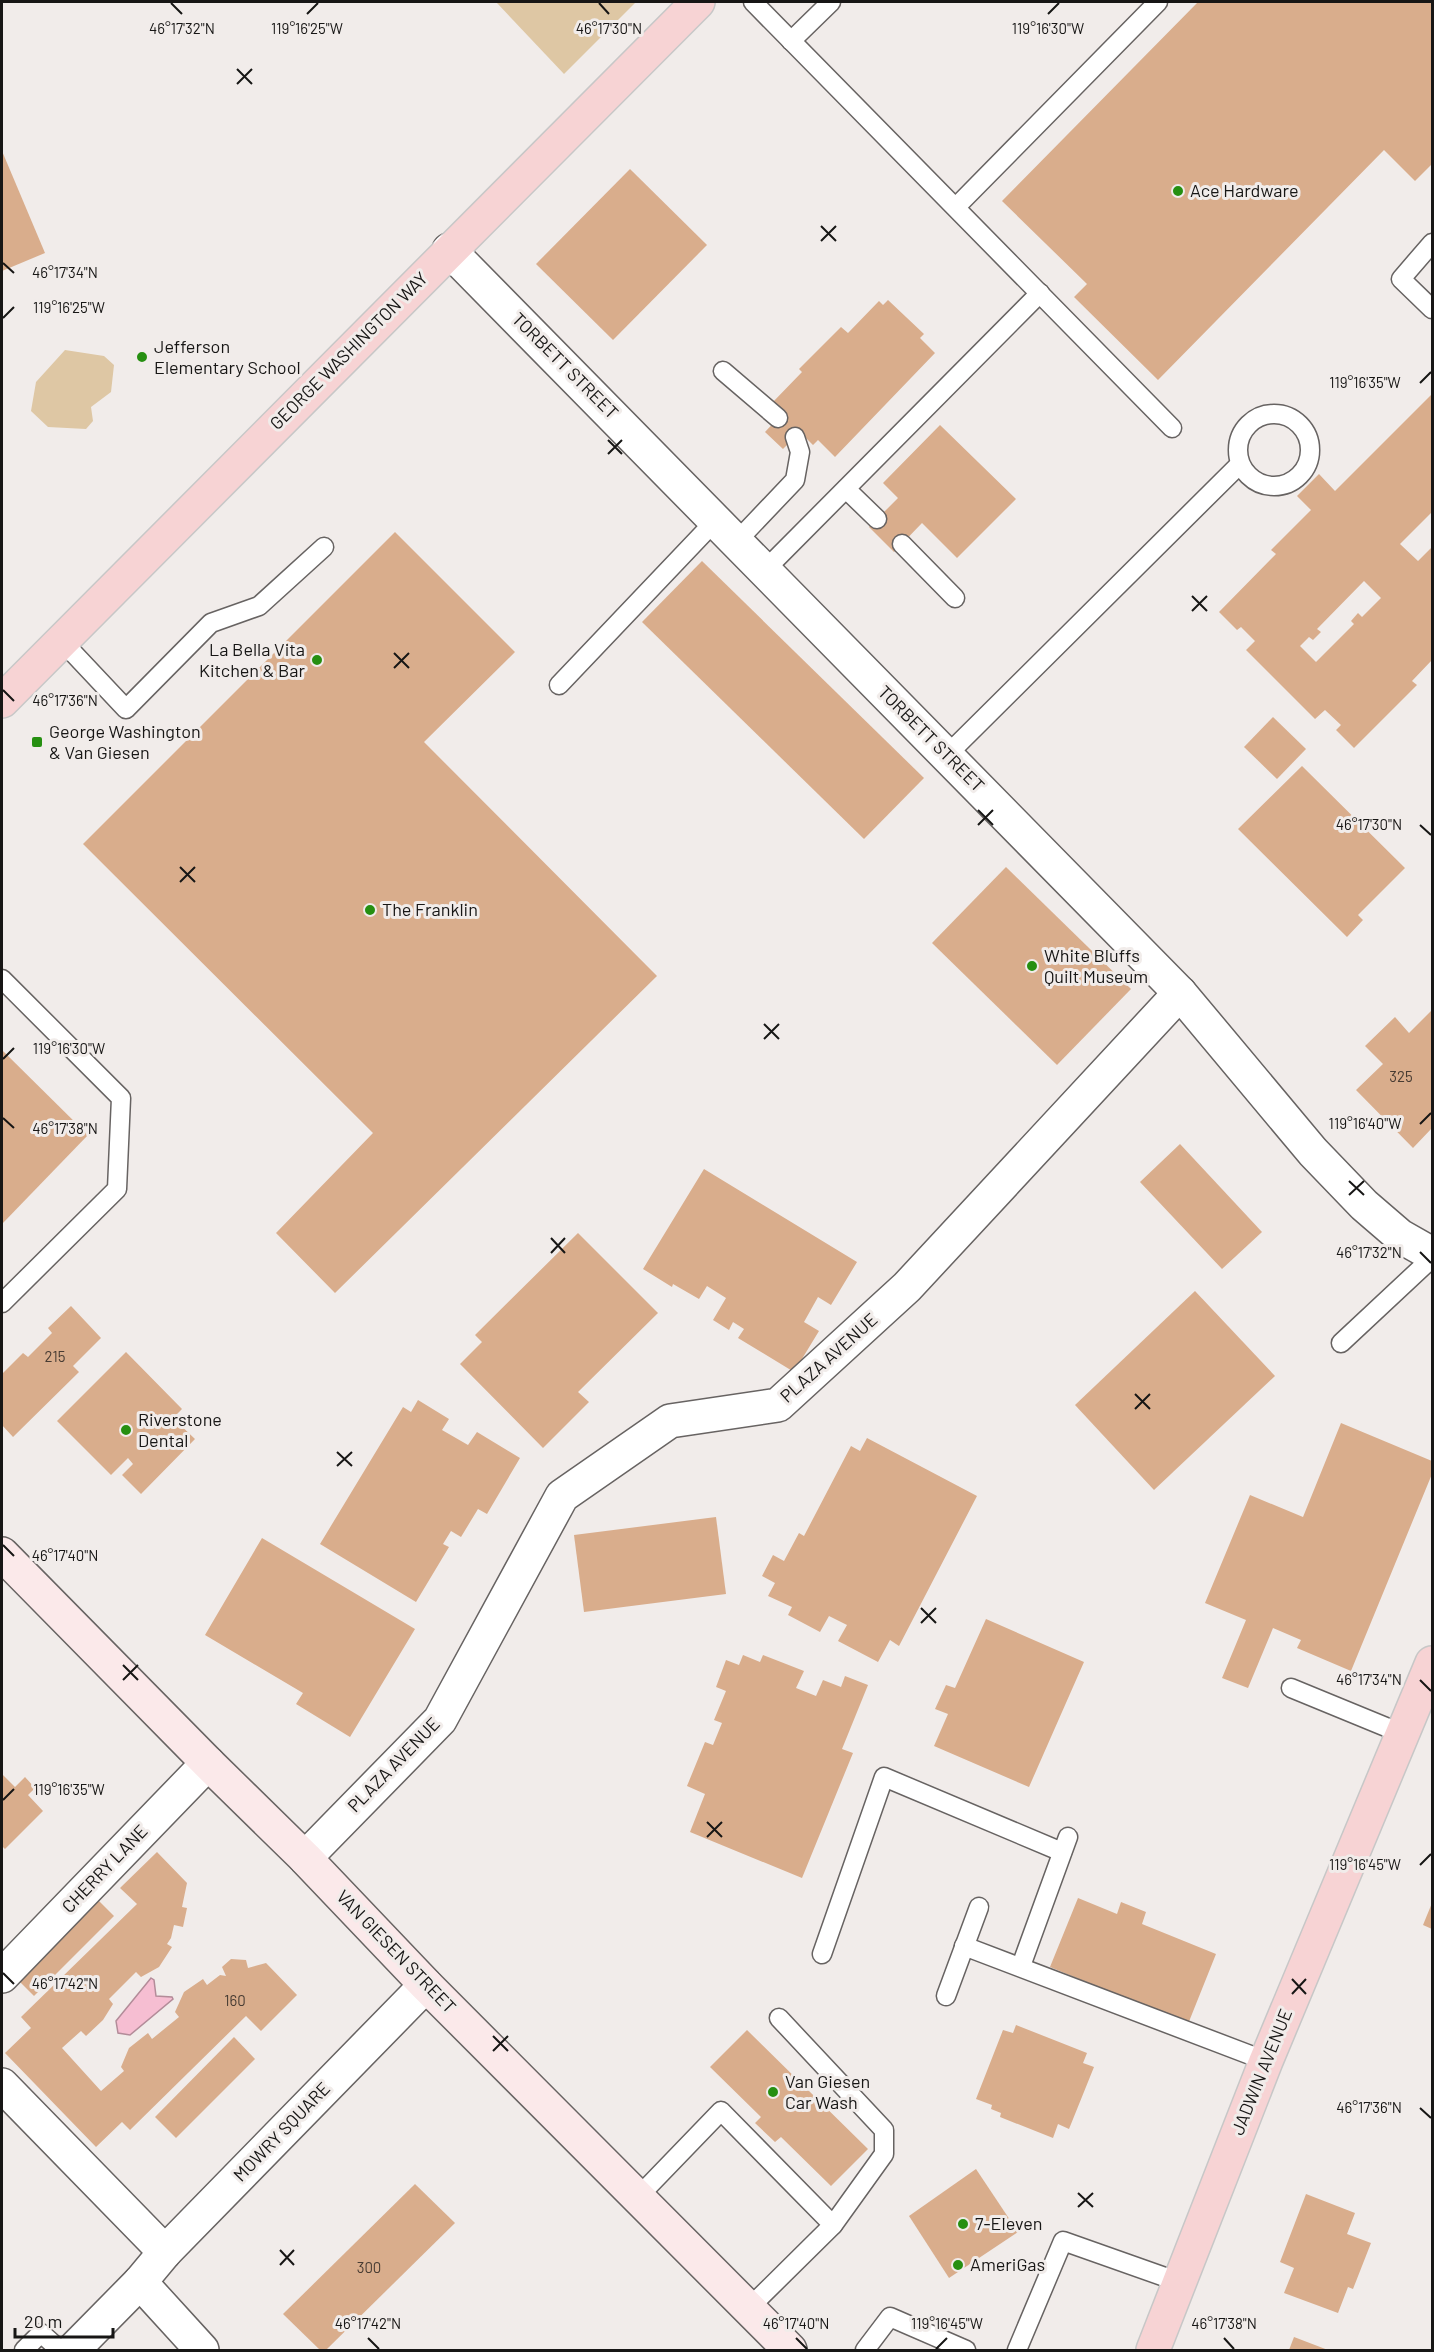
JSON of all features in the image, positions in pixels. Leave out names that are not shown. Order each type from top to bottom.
[{"type":"main road","name":"GEORGE WASHINGTON WAY","points":[[2,701],[698,2]]},
{"type":"main road","name":"VAN GIESEN STREET","points":[[2,1554],[305,1858],[426,1985],[790,2350]]},
{"type":"main road","name":"JADWIN AVENUE","points":[[1153,2350],[1266,2061],[1432,1664]]},
{"type":"street","name":"TORBETT STREET","points":[[449,250],[1180,993],[1313,1152],[1364,1205],[1400,1236],[1432,1256]]},
{"type":"street","name":"PLAZA AVENUE","points":[[305,1858],[440,1720],[562,1496],[670,1421],[778,1405],[907,1287],[1180,993]]},
{"type":"street","name":"CHERRY LANE","points":[[2,1976],[208,1763]]},
{"type":"street","name":"MOWRY SQUARE","points":[[73,2350],[140,2282],[165,2252],[426,1985]]},
{"type":"street","points":[[2,2085],[165,2252]]},
{"type":"street","points":[[140,2282],[202,2350]]},
{"type":"lane","points":[[753,2],[1172,428]]},
{"type":"lane","points":[[792,40],[831,2]]},
{"type":"lane","points":[[956,207],[1158,2]]},
{"type":"lane","points":[[1432,243],[1401,279],[1432,309]]},
{"type":"lane","points":[[765,570],[1040,293]]},
{"type":"lane","points":[[723,371],[778,418]]},
{"type":"lane","points":[[1273,413],[1284,415],[1303,428],[1309,438],[1311,450],[1309,463],[1293,482],[1281,486],[1268,486],[1256,482],[1240,464],[1238,441],[1243,430],[1261,416],[1273,413]]},
{"type":"lane","points":[[560,684],[727,531],[795,480],[800,452],[795,437]]},
{"type":"lane","points":[[947,755],[1240,464]]},
{"type":"lane","points":[[846,489],[877,519]]},
{"type":"lane","points":[[902,544],[955,598]]},
{"type":"lane","points":[[61,640],[126,709],[211,623],[260,606],[324,547]]},
{"type":"lane","points":[[2,980],[121,1098],[117,1189],[2,1303]]},
{"type":"lane","points":[[1341,1343],[1432,1256]]},
{"type":"lane","points":[[1291,1688],[1403,1734]]},
{"type":"lane","points":[[822,1954],[884,1777],[1065,1844],[1021,1966]]},
{"type":"lane","points":[[946,1996],[979,1907]]},
{"type":"lane","points":[[964,1946],[1266,2061]]},
{"type":"lane","points":[[749,2308],[832,2224],[884,2154],[884,2130],[779,2018]]},
{"type":"lane","points":[[638,2197],[721,2111],[832,2224]]},
{"type":"lane","points":[[1017,2350],[1063,2241],[1179,2282]]},
{"type":"lane","points":[[865,2350],[890,2317],[966,2350]]},
{"type":"lane","points":[[24,2350],[41,2333],[60,2350]]},
{"type":"shaded area","points":[[496,2],[636,2],[564,74]]},
{"type":"shaded area","points":[[65,350],[104,356],[114,365],[111,392],[91,407],[93,421],[86,429],[48,427],[31,411],[36,382]]},
{"type":"shaded area","points":[[151,1978],[154,1980],[156,1996],[173,1999],[130,2035],[118,2033],[116,2021]]},
{"type":"building","name":"Ace Hardware","points":[[1198,2],[1432,2],[1432,164],[1415,181],[1384,150],[1158,380],[1074,297],[1087,284],[1002,201]]},
{"type":"building","points":[[2,151],[45,253],[2,271]]},
{"type":"building","points":[[630,169],[707,245],[613,340],[536,264]]},
{"type":"building","points":[[888,300],[924,334],[920,338],[935,353],[835,457],[818,440],[813,445],[800,432],[783,449],[765,432],[782,414],[772,403],[802,372],[799,369],[841,327],[848,333],[879,301],[883,305]]},
{"type":"building","points":[[1431,395],[1432,512],[1400,544],[1418,561],[1432,547],[1432,660],[1412,681],[1417,685],[1354,748],[1336,730],[1341,725],[1325,710],[1315,719],[1246,650],[1255,641],[1241,627],[1237,630],[1219,612],[1276,554],[1271,550],[1311,510],[1297,496],[1319,474],[1335,491]],"holes":[[[1364,581],[1381,598],[1362,617],[1358,613],[1351,621],[1354,624],[1316,662],[1300,646],[1309,637],[1313,640],[1321,632],[1317,629]]]},
{"type":"building","points":[[940,425],[1016,499],[957,558],[922,523],[894,552],[869,527],[898,498],[883,483]]},
{"type":"building","name":"The Franklin","points":[[395,532],[515,652],[424,742],[657,976],[335,1293],[276,1233],[373,1133],[83,844]]},
{"type":"building","points":[[702,561],[924,778],[864,839],[642,622]]},
{"type":"building","points":[[1273,717],[1306,749],[1277,779],[1244,747]]},
{"type":"building","points":[[1302,766],[1405,868],[1358,915],[1363,920],[1347,937],[1238,829]]},
{"type":"building","name":"White Bluffs Quilt Museum","points":[[1006,867],[1131,989],[1057,1065],[932,943]]},
{"type":"building","points":[[1432,1010],[1432,1128],[1413,1148],[1356,1090],[1383,1064],[1365,1046],[1395,1017],[1409,1033]]},
{"type":"building","points":[[2,1050],[88,1135],[2,1224]]},
{"type":"building","points":[[1180,1144],[1262,1232],[1222,1269],[1140,1182]]},
{"type":"building","points":[[704,1169],[857,1262],[831,1305],[818,1297],[804,1322],[819,1331],[794,1372],[738,1338],[744,1329],[733,1322],[729,1330],[713,1320],[726,1298],[707,1286],[699,1299],[673,1284],[672,1287],[643,1269]]},
{"type":"building","points":[[578,1233],[658,1313],[578,1392],[589,1402],[543,1448],[460,1364],[482,1342],[475,1335]]},
{"type":"building","points":[[1195,1291],[1275,1376],[1154,1490],[1075,1405]]},
{"type":"building","points":[[71,1306],[101,1338],[73,1366],[79,1372],[13,1437],[2,1425],[2,1374],[23,1353],[28,1357],[52,1333],[48,1328]]},
{"type":"building","name":"Riverstone Dental","points":[[126,1352],[182,1409],[173,1418],[195,1439],[141,1494],[122,1475],[133,1464],[128,1458],[111,1475],[57,1421]]},
{"type":"building","points":[[418,1400],[449,1419],[442,1430],[468,1445],[477,1432],[520,1458],[487,1514],[478,1509],[461,1537],[451,1531],[443,1544],[449,1547],[416,1602],[320,1544],[403,1407],[411,1412]]},
{"type":"building","points":[[1341,1423],[1432,1461],[1432,1474],[1351,1671],[1297,1648],[1301,1640],[1273,1628],[1248,1688],[1222,1678],[1246,1620],[1205,1603],[1250,1495],[1303,1517]]},
{"type":"building","points":[[867,1438],[977,1496],[899,1646],[890,1640],[878,1662],[838,1641],[847,1625],[829,1616],[820,1632],[788,1615],[792,1607],[768,1596],[775,1583],[762,1576],[773,1555],[784,1561],[799,1533],[804,1536],[851,1446],[860,1451]]},
{"type":"building","points":[[716,1517],[726,1594],[584,1612],[574,1535]]},
{"type":"building","points":[[262,1538],[415,1629],[350,1737],[296,1704],[303,1693],[205,1635]]},
{"type":"building","points":[[986,1619],[1084,1662],[1029,1787],[934,1746],[948,1714],[935,1709],[946,1685],[955,1688]]},
{"type":"building","points":[[743,1655],[760,1662],[763,1655],[804,1671],[796,1688],[816,1696],[823,1680],[841,1687],[845,1676],[868,1685],[842,1749],[853,1753],[802,1878],[690,1832],[705,1794],[687,1786],[705,1742],[713,1745],[722,1723],[714,1720],[726,1691],[716,1687],[726,1660],[739,1665]]},
{"type":"building","points":[[2,1774],[15,1787],[25,1777],[35,1788],[28,1795],[43,1811],[5,1849],[2,1846]]},
{"type":"building","points":[[157,1852],[187,1883],[182,1907],[187,1908],[183,1927],[174,1925],[167,1944],[172,1947],[159,1967],[141,1977],[136,1972],[109,1999],[113,2004],[103,2020],[86,2036],[81,2031],[62,2048],[101,2091],[124,2071],[121,2067],[129,2048],[148,2033],[152,2039],[179,2017],[175,2012],[184,1992],[203,1979],[207,1985],[220,1975],[226,1976],[222,1967],[231,1959],[246,1960],[248,1968],[266,1963],[297,1995],[261,2031],[246,2016],[130,2130],[122,2122],[96,2147],[5,2053],[31,2028],[21,2017],[137,1904],[120,1888]]},
{"type":"building","points":[[93,1895],[114,1916],[34,1996],[13,1975]]},
{"type":"building","points":[[1078,1898],[1117,1914],[1121,1902],[1146,1912],[1142,1924],[1216,1954],[1188,2024],[1050,1967]]},
{"type":"building","points":[[1432,1903],[1432,1929],[1423,1925]]},
{"type":"building","points":[[1016,2025],[1087,2053],[1083,2063],[1094,2067],[1069,2129],[1058,2124],[1053,2138],[1000,2117],[1001,2113],[991,2109],[992,2105],[976,2099],[1003,2030],[1013,2033]]},
{"type":"building","name":"Van Giesen Car Wash","points":[[747,2030],[868,2149],[831,2186],[781,2137],[775,2142],[755,2123],[761,2117],[710,2067]]},
{"type":"building","points":[[234,2037],[255,2059],[176,2138],[155,2117]]},
{"type":"building","name":"7-Eleven","points":[[976,2169],[1018,2232],[949,2278],[909,2216]]},
{"type":"building","points":[[415,2184],[455,2223],[326,2350],[320,2350],[283,2314]]},
{"type":"building","points":[[1306,2194],[1355,2213],[1347,2234],[1371,2243],[1353,2289],[1348,2287],[1338,2313],[1284,2293],[1294,2268],[1280,2262]]},
{"type":"building","points":[[1294,2337],[1328,2350],[1289,2350]]},
{"type":"place","name":"Ace Hardware","points":[[1178,191]]},
{"type":"place","name":"Jefferson Elementary School","points":[[142,357]]},
{"type":"place","name":"La Bella Vita Kitchen & Bar","points":[[317,660]]},
{"type":"place","name":"George Washington & Van Giesen","points":[[37,742]]},
{"type":"place","name":"The Franklin","points":[[370,910]]},
{"type":"place","name":"White Bluffs Quilt Museum","points":[[1032,966]]},
{"type":"place","name":"Riverstone Dental","points":[[126,1430]]},
{"type":"place","name":"Van Giesen Car Wash","points":[[773,2092]]},
{"type":"place","name":"7-Eleven","points":[[963,2224]]},
{"type":"place","name":"AmeriGas","points":[[958,2265]]}]
